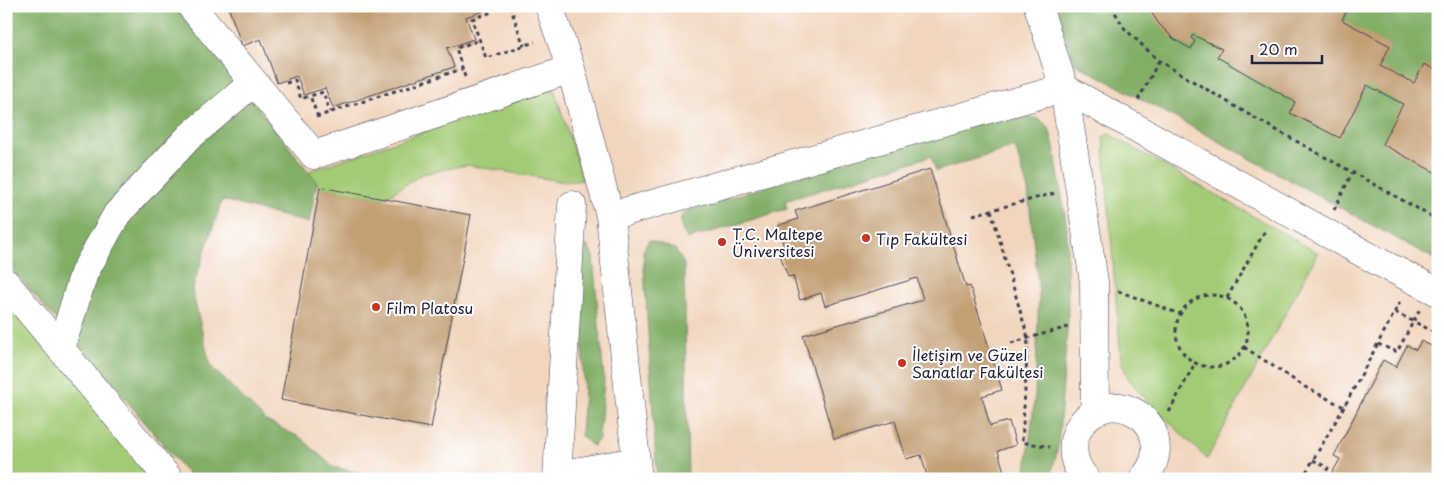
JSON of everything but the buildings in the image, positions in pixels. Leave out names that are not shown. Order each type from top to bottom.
[{"type":"street","points":[[191,6],[314,155],[561,72]]},
{"type":"street","points":[[549,6],[561,72],[610,216],[637,470],[557,477],[572,205]]},
{"type":"street","points":[[1038,6],[1064,88],[1094,282],[1095,411]]},
{"type":"street","points":[[61,348],[84,273],[117,214],[189,137],[254,82]]},
{"type":"street","points":[[610,216],[1064,88],[1427,286]]},
{"type":"street","points":[[6,283],[169,479]]},
{"type":"street","points":[[1086,479],[1075,463],[1073,439],[1085,418],[1095,411],[1106,407],[1118,406],[1130,409],[1144,419],[1154,434],[1156,446],[1154,476]]},
{"type":"path","points":[[490,6],[492,12],[472,19],[486,58],[539,41],[561,72]]},
{"type":"path","points":[[510,6],[524,46]]},
{"type":"path","points":[[1111,6],[1125,29],[1158,61],[1253,117],[1438,220]]},
{"type":"path","points":[[473,102],[456,48],[480,40]]},
{"type":"path","points":[[1126,122],[1158,61]]},
{"type":"path","points":[[290,126],[462,68]]},
{"type":"path","points":[[318,117],[310,96],[323,92],[330,112]]},
{"type":"path","points":[[1324,231],[1352,172]]},
{"type":"path","points":[[973,216],[1079,186]]},
{"type":"path","points":[[1227,298],[1279,206]]},
{"type":"path","points":[[992,210],[1028,338],[1022,442],[1073,451]]},
{"type":"path","points":[[1094,282],[1180,314]]},
{"type":"path","points":[[1302,479],[1344,407],[1395,312],[1427,286]]},
{"type":"path","points":[[1378,344],[1397,352],[1414,321],[1427,286]]},
{"type":"path","points":[[1205,295],[1227,298],[1236,304],[1244,314],[1247,330],[1244,347],[1228,363],[1217,367],[1206,367],[1195,363],[1186,356],[1178,341],[1176,324],[1180,314],[1186,305],[1205,295]]},
{"type":"path","points":[[1395,312],[1438,334]]},
{"type":"path","points":[[1011,343],[1094,320]]},
{"type":"path","points":[[1244,347],[1305,387],[1344,407]]},
{"type":"path","points":[[1313,460],[1328,468],[1322,479]]},
{"type":"shaded area","name":"T.C. Maltepe Üniversitesi","points":[[6,6],[1438,6],[1438,479],[6,479]]},
{"type":"green space","points":[[6,6],[177,6],[317,182],[309,223],[222,200],[192,290],[210,365],[266,421],[301,438],[333,467],[364,474],[363,479],[192,479],[106,376],[13,271],[6,267]]},
{"type":"green space","points":[[1055,6],[1438,6],[1438,261],[1075,63]]},
{"type":"green space","points":[[554,88],[583,180],[565,182],[467,165],[422,174],[383,199],[320,187],[309,171]]},
{"type":"green space","points":[[1029,117],[1041,120],[1049,128],[1054,146],[1067,229],[1068,319],[1058,447],[1050,479],[1025,479],[1035,396],[1039,293],[1028,190],[1015,147],[936,171],[931,156],[785,201],[787,209],[688,239],[681,226],[683,213],[869,154],[976,124]]},
{"type":"green space","points":[[1109,134],[1318,253],[1207,459],[1144,397],[1128,378],[1121,360],[1103,137]]},
{"type":"green space","points":[[649,240],[675,249],[684,264],[688,479],[657,479],[643,251]]},
{"type":"green space","points":[[588,246],[593,257],[604,380],[599,439],[593,446],[581,436],[584,390],[582,340],[574,268],[578,249]]},
{"type":"green space","points":[[6,300],[164,479],[6,479]]},
{"type":"place","name":"Tıp Fakültesi","points":[[866,238]]},
{"type":"place","name":"T.C. Maltepe Üniversitesi","points":[[722,242]]},
{"type":"place","name":"Film Platosu","points":[[376,307]]},
{"type":"place","name":"İletişim ve Güzel Sanatlar Fakültesi","points":[[902,363]]}]
